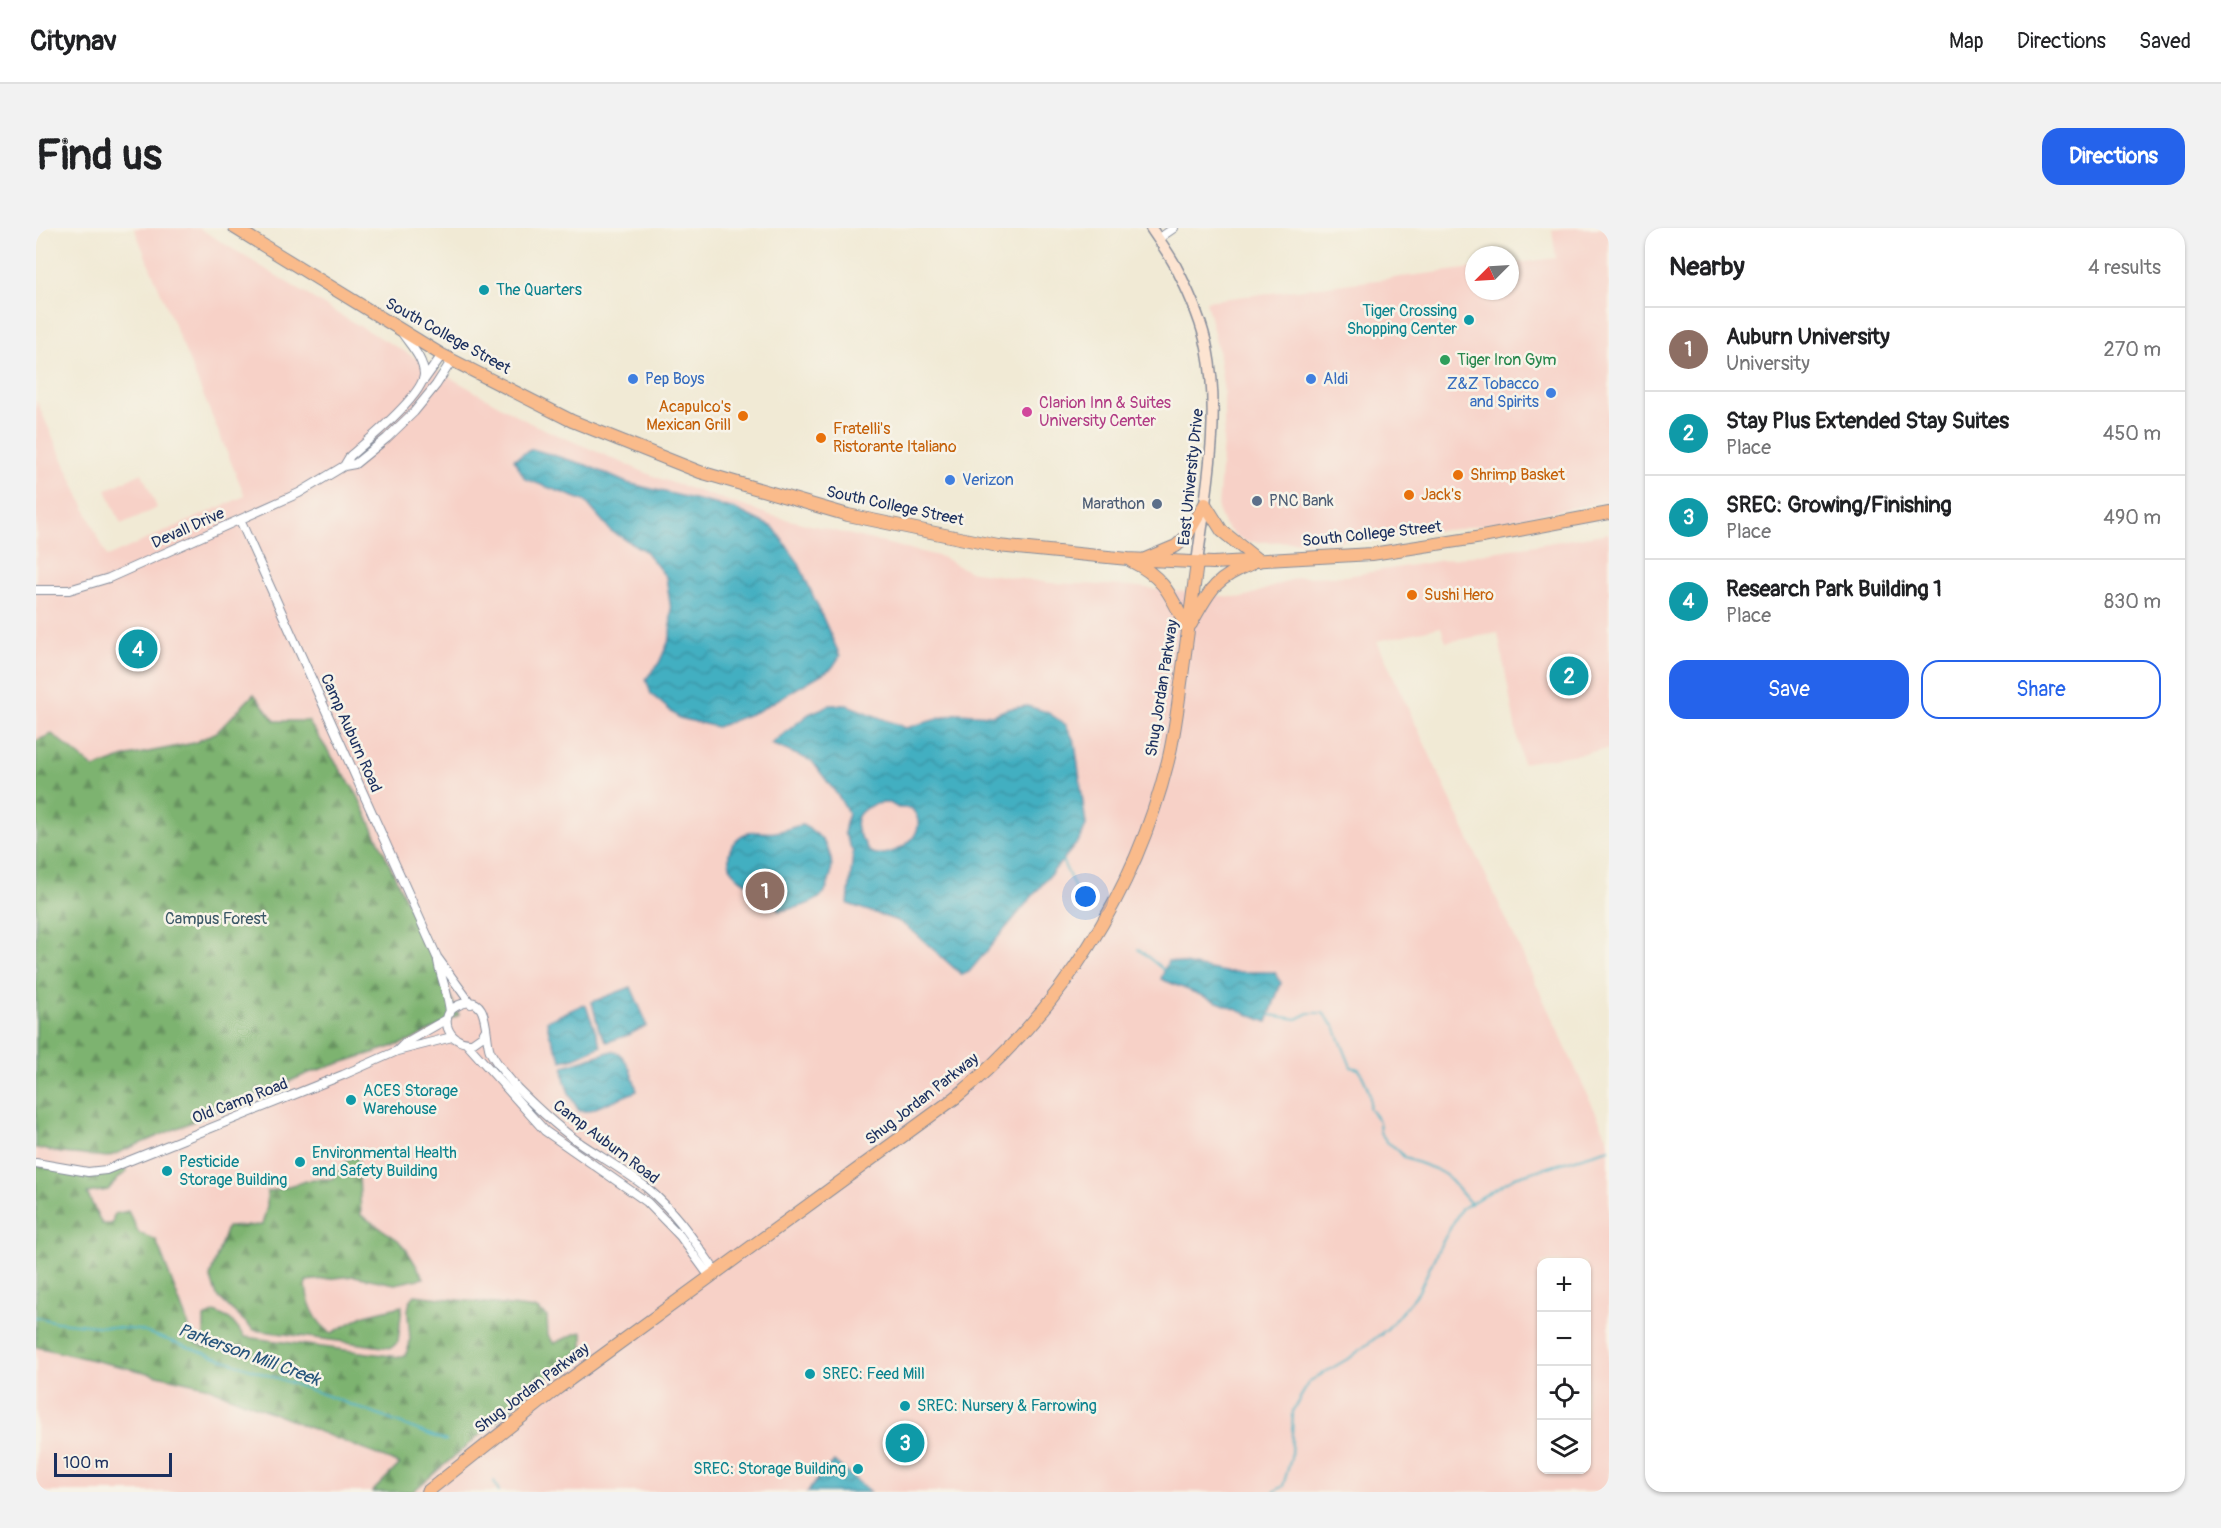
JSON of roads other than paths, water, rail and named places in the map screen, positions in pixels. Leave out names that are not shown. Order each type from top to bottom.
[{"type":"main road","name":"South College Street","points":[[235,228],[399,330],[572,421],[700,472],[848,515],[998,546],[1128,559],[1197,563],[1372,554],[1609,513]]},
{"type":"main road","name":"East University Drive","points":[[1151,228],[1178,269],[1199,320],[1208,355],[1213,406],[1205,504],[1197,563]]},
{"type":"main road","points":[[1142,560],[1176,546],[1186,537],[1205,504],[1222,531],[1259,561],[1234,571],[1212,587],[1188,630]]},
{"type":"main road","points":[[1128,559],[1149,570],[1158,578],[1188,630]]},
{"type":"main road","name":"Shug Jordan Parkway","points":[[426,1492],[558,1388],[976,1080],[1035,1020],[1068,978],[1094,939],[1125,882],[1156,804],[1172,741],[1197,563]]},
{"type":"street","points":[[1158,239],[1174,228]]},
{"type":"street","points":[[399,330],[419,356],[423,381]]},
{"type":"street","points":[[344,466],[350,456],[403,407],[423,381],[447,357]]},
{"type":"street","points":[[344,466],[355,464],[366,456],[414,412],[436,385],[447,357]]},
{"type":"street","name":"Devall Drive","points":[[36,590],[61,591],[109,578],[304,490],[344,466]]},
{"type":"street","name":"Camp Auburn Road","points":[[240,520],[437,957],[471,1004]]},
{"type":"street","name":"Camp Auburn Road","points":[[437,957],[441,979],[447,992],[448,1016]]},
{"type":"street","points":[[397,1051],[405,1043],[448,1016],[459,1005],[471,1004],[483,1011],[487,1024],[485,1031],[477,1040],[465,1043],[452,1037],[447,1026],[448,1016]]},
{"type":"street","name":"Camp Auburn Road","points":[[485,1031],[489,1050],[494,1060],[516,1086],[565,1132],[645,1186],[662,1201],[679,1219],[713,1274]]},
{"type":"street","name":"Old Camp Road","points":[[36,1163],[88,1172],[106,1170],[397,1051],[452,1037]]},
{"type":"street","name":"Camp Auburn Road","points":[[465,1043],[545,1131],[646,1202],[713,1274]]},
{"type":"water","points":[[532,449],[586,465],[627,483],[735,509],[774,528],[798,562],[840,656],[832,668],[758,711],[717,727],[679,718],[651,694],[646,679],[659,663],[670,638],[671,610],[666,577],[645,551],[611,531],[585,501],[525,479],[514,459]]},
{"type":"water","points":[[830,705],[847,705],[906,728],[958,713],[993,715],[1007,709],[1027,706],[1047,712],[1066,725],[1075,743],[1086,825],[1081,838],[969,972],[962,975],[914,932],[898,921],[848,904],[853,852],[844,833],[848,813],[812,761],[771,744],[809,714]],"holes":[[[881,803],[890,803],[898,808],[911,808],[917,818],[918,828],[913,838],[895,851],[884,854],[875,854],[868,850],[857,825],[860,813],[866,808]]]},
{"type":"water","points":[[802,825],[817,835],[828,848],[832,864],[829,882],[824,893],[815,901],[779,911],[766,895],[734,874],[731,869],[729,852],[736,840],[748,833],[776,832]]},
{"type":"water","points":[[1168,961],[1225,972],[1275,972],[1281,983],[1267,1022],[1161,979]]},
{"type":"water","points":[[631,987],[646,1026],[607,1042],[599,1030],[592,1002]]},
{"type":"water","points":[[582,1005],[586,1006],[601,1046],[575,1058],[562,1061],[549,1033],[547,1021]]},
{"type":"water","points":[[612,1051],[625,1061],[637,1091],[588,1111],[579,1111],[570,1096],[563,1071],[564,1066]]},
{"type":"water","points":[[834,1461],[870,1492],[807,1492]]},
{"type":"waterway","points":[[1062,860],[1083,906]]},
{"type":"waterway","points":[[1138,949],[1164,970]]},
{"type":"waterway","points":[[1270,1015],[1297,1019],[1309,1013],[1323,1013],[1335,1027],[1351,1067],[1359,1069],[1366,1083],[1369,1108],[1379,1121],[1380,1132],[1387,1142],[1405,1158],[1447,1176],[1471,1204]]},
{"type":"waterway","name":"Parkerson Mill Creek","points":[[1274,1492],[1283,1486],[1291,1458],[1293,1410],[1310,1381],[1351,1357],[1387,1329],[1418,1293],[1461,1209],[1515,1177],[1609,1149]]},
{"type":"waterway","name":"Parkerson Mill Creek","points":[[36,1317],[57,1322],[139,1330],[328,1396],[446,1441]]},
{"type":"waterway","name":"Parkerson Mill Creek","points":[[494,1481],[499,1492]]},
{"type":"place","name":"The Quarters","points":[[484,290]]},
{"type":"place","name":"Tiger Crossing Shopping Center","points":[[1469,320]]},
{"type":"place","name":"Tiger Iron Gym","points":[[1445,360]]},
{"type":"place","name":"Pep Boys","points":[[633,379]]},
{"type":"place","name":"Aldi","points":[[1311,379]]},
{"type":"place","name":"Z&Z Tobacco and Spirits","points":[[1551,393]]},
{"type":"place","name":"Clarion Inn & Suites University Center","points":[[1027,412]]},
{"type":"place","name":"Acapulco's Mexican Grill","points":[[743,416]]},
{"type":"place","name":"Fratelli's Ristorante Italiano","points":[[821,438]]},
{"type":"place","name":"Shrimp Basket","points":[[1458,475]]},
{"type":"place","name":"Verizon","points":[[950,480]]},
{"type":"place","name":"Jack's","points":[[1409,495]]},
{"type":"place","name":"PNC Bank","points":[[1257,501]]},
{"type":"place","name":"Marathon","points":[[1157,504]]},
{"type":"place","name":"Sushi Hero","points":[[1412,595]]},
{"type":"place","name":"Research Park Building 1","points":[[138,649]]},
{"type":"place","name":"Stay Plus Extended Stay Suites","points":[[1569,676]]},
{"type":"place","name":"Auburn University","points":[[765,891]]},
{"type":"place","name":"ACES Storage Warehouse","points":[[351,1100]]},
{"type":"place","name":"Environmental Health and Safety Building","points":[[300,1162]]},
{"type":"place","name":"Pesticide Storage Building","points":[[167,1171]]},
{"type":"place","name":"SREC: Feed Mill","points":[[810,1374]]},
{"type":"place","name":"SREC: Nursery & Farrowing","points":[[905,1406]]},
{"type":"place","name":"SREC: Growing/Finishing","points":[[905,1443]]},
{"type":"place","name":"SREC: Storage Building","points":[[858,1469]]},
{"type":"park label","name":"Campus Forest","points":[[216,919]]}]
